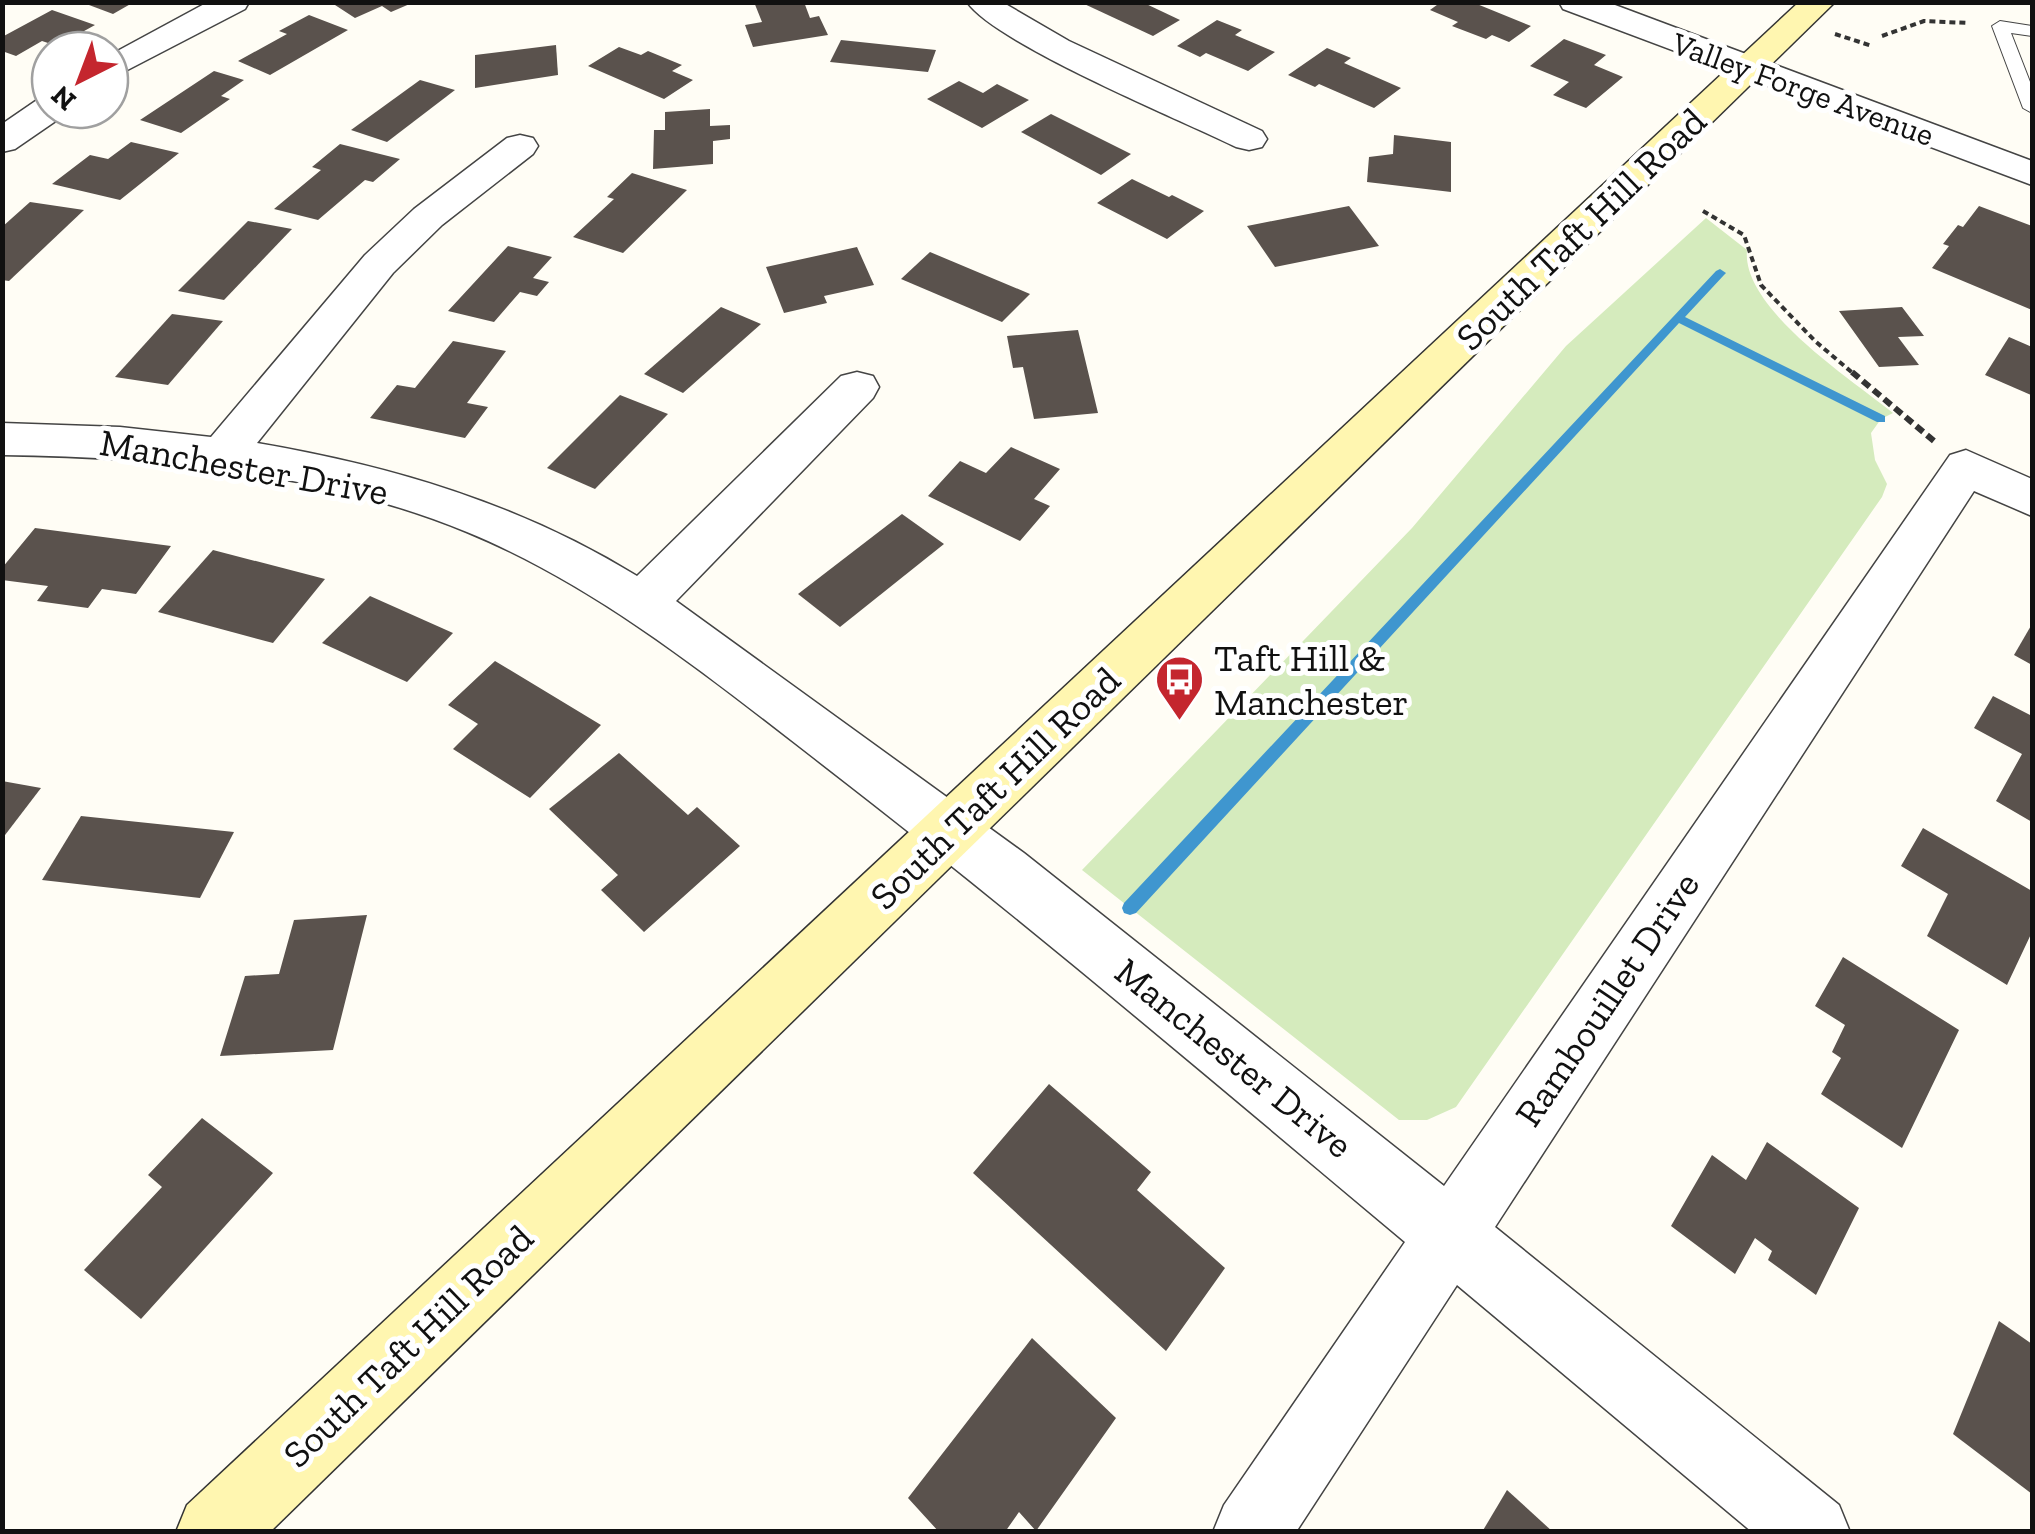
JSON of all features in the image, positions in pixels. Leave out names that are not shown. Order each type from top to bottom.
[{"type":"main road","name":"South Taft Hill Road","points":[[214,1532],[1819,2]]},
{"type":"street","points":[[130,58],[232,2]]},
{"type":"street","points":[[982,2],[1057,48],[1250,139]]},
{"type":"street","name":"Valley Forge Avenue","points":[[1575,2],[2032,174]]},
{"type":"street","points":[[2,141],[30,122]]},
{"type":"street","points":[[221,456],[378,264],[428,217],[520,146]]},
{"type":"street","points":[[640,605],[857,387]]},
{"type":"street","name":"Manchester Drive","points":[[2,439],[87,439],[324,474],[483,519],[558,556],[640,605],[697,640],[951,830],[1449,1232],[1812,1532]]},
{"type":"street","points":[[1966,468],[2032,499]]},
{"type":"street","name":"Rambouillet Drive","points":[[1251,1532],[1966,468]]},
{"type":"lane","points":[[2032,30],[2000,26],[2032,108]]},
{"type":"path","points":[[1882,36],[1899,26],[1929,20],[1956,20],[2004,33]]},
{"type":"path","points":[[1703,211],[1744,234],[1761,285],[1815,341],[1966,468]]},
{"type":"green space","points":[[1706,218],[1747,250],[1750,272],[1779,318],[1827,362],[1893,413],[1881,419],[1871,433],[1875,460],[1887,484],[1882,497],[1456,1107],[1427,1120],[1399,1120],[1082,870],[1412,528],[1566,346]]},
{"type":"building","points":[[81,2],[134,2],[113,14]]},
{"type":"building","points":[[754,2],[804,2],[810,18],[819,16],[828,35],[753,47],[745,25],[762,22]]},
{"type":"building","points":[[1080,2],[1142,2],[1180,20],[1153,36]]},
{"type":"building","points":[[1441,2],[1472,2],[1531,26],[1509,42],[1492,35],[1486,39],[1452,26],[1458,22],[1430,10]]},
{"type":"building","points":[[412,3],[391,12],[382,6],[355,18],[335,5]]},
{"type":"building","points":[[52,10],[95,25],[86,30],[30,30],[30,48],[16,56],[2,51],[2,37]]},
{"type":"building","points":[[309,15],[348,30],[270,75],[238,61],[287,34],[279,31]]},
{"type":"building","points":[[1217,20],[1242,30],[1235,35],[1275,52],[1248,71],[1206,53],[1200,57],[1177,46]]},
{"type":"building","points":[[1564,39],[1606,55],[1594,65],[1623,77],[1586,108],[1553,95],[1569,82],[1530,66]]},
{"type":"building","points":[[841,40],[936,50],[928,72],[830,62]]},
{"type":"building","points":[[556,45],[558,75],[475,88],[475,55]]},
{"type":"building","points":[[619,47],[641,55],[648,51],[682,65],[672,71],[693,80],[664,99],[588,66]]},
{"type":"building","points":[[1327,48],[1351,58],[1344,63],[1401,88],[1374,108],[1288,75]]},
{"type":"building","points":[[214,71],[244,80],[221,96],[230,99],[181,133],[140,120]]},
{"type":"building","points":[[420,80],[455,90],[387,142],[351,130]]},
{"type":"building","points":[[959,81],[983,93],[997,84],[1029,100],[982,128],[927,99]]},
{"type":"building","points":[[710,109],[710,126],[730,125],[730,139],[713,141],[713,164],[653,169],[654,130],[665,130],[665,112]]},
{"type":"building","points":[[1051,114],[1131,154],[1101,175],[1021,132]]},
{"type":"building","points":[[1394,135],[1451,142],[1451,192],[1367,182],[1369,157],[1393,154]]},
{"type":"building","points":[[131,142],[179,153],[120,200],[52,184],[90,155],[108,159]]},
{"type":"building","points":[[340,144],[400,159],[373,182],[365,180],[318,220],[274,209],[321,170],[312,167]]},
{"type":"building","points":[[632,173],[687,190],[623,253],[573,237],[614,199],[607,197]]},
{"type":"building","points":[[1132,179],[1204,211],[1167,239],[1097,203]]},
{"type":"building","points":[[30,202],[84,210],[9,281],[2,280],[2,227]]},
{"type":"building","points":[[1349,206],[1379,246],[1275,267],[1247,226]]},
{"type":"building","points":[[1979,206],[2032,226],[2032,310],[1932,268],[1949,246],[1943,244]]},
{"type":"building","points":[[248,221],[292,229],[224,300],[178,291]]},
{"type":"building","points":[[508,246],[552,257],[533,278],[549,282],[537,296],[520,292],[494,322],[448,311]]},
{"type":"building","points":[[857,247],[874,285],[824,296],[827,303],[784,313],[766,267]]},
{"type":"building","points":[[930,252],[1030,294],[1002,322],[901,279]]},
{"type":"building","points":[[721,307],[761,324],[683,393],[644,374]]},
{"type":"building","points":[[1902,307],[1924,336],[1898,337],[1919,365],[1879,367],[1839,311]]},
{"type":"building","points":[[172,314],[223,321],[168,385],[115,377]]},
{"type":"building","points":[[1078,330],[1098,413],[1034,419],[1023,367],[1013,368],[1007,336]]},
{"type":"building","points":[[2009,337],[2032,347],[2031,395],[1985,375]]},
{"type":"building","points":[[453,341],[506,351],[467,403],[488,407],[465,438],[370,418],[397,385],[415,388]]},
{"type":"building","points":[[620,395],[668,414],[595,489],[547,468]]},
{"type":"building","points":[[1011,447],[1060,469],[1034,499],[1050,506],[1020,541],[928,496],[960,461],[986,473]]},
{"type":"building","points":[[902,514],[944,544],[840,627],[798,594]]},
{"type":"building","points":[[35,528],[171,546],[136,594],[102,589],[88,608],[37,601],[48,586],[2,580],[2,568]]},
{"type":"building","points":[[213,550],[325,579],[273,643],[158,612]]},
{"type":"building","points":[[370,596],[453,633],[407,682],[322,643]]},
{"type":"building","points":[[2032,624],[2032,665],[2014,655]]},
{"type":"building","points":[[495,661],[601,725],[530,798],[453,749],[478,724],[448,705]]},
{"type":"building","points":[[1993,696],[2032,716],[2032,822],[1996,801],[2022,754],[1974,728]]},
{"type":"building","points":[[619,753],[688,815],[697,807],[740,846],[644,932],[601,890],[618,875],[549,809]]},
{"type":"building","points":[[2,781],[41,788],[2,839]]},
{"type":"building","points":[[81,816],[234,832],[200,898],[42,880]]},
{"type":"building","points":[[1923,828],[2032,891],[2032,932],[2007,985],[1927,936],[1948,894],[1901,866]]},
{"type":"building","points":[[367,915],[333,1050],[220,1056],[245,976],[279,974],[294,920]]},
{"type":"building","points":[[1843,957],[1959,1030],[1902,1148],[1821,1094],[1841,1058],[1832,1052],[1845,1025],[1815,1006]]},
{"type":"building","points":[[1049,1084],[1151,1172],[1137,1190],[1225,1268],[1166,1351],[973,1173]]},
{"type":"building","points":[[202,1118],[273,1173],[141,1319],[84,1270],[162,1187],[148,1175]]},
{"type":"building","points":[[1767,1142],[1859,1208],[1816,1295],[1768,1260],[1772,1251],[1755,1238],[1735,1274],[1671,1226],[1712,1155],[1746,1180]]},
{"type":"building","points":[[1999,1321],[2032,1344],[2032,1494],[1953,1434]]},
{"type":"building","points":[[1032,1338],[1116,1418],[1036,1531],[1019,1512],[1005,1532],[939,1532],[908,1498]]},
{"type":"building","points":[[1507,1490],[1553,1532],[1482,1532]]},
{"type":"waterway","points":[[1678,318],[1720,273]]},
{"type":"waterway","points":[[1130,908],[1678,318]]},
{"type":"waterway","points":[[1678,318],[1881,419]]},
{"type":"place","name":"Taft Hill & Manchester","points":[[1179,722]]}]
